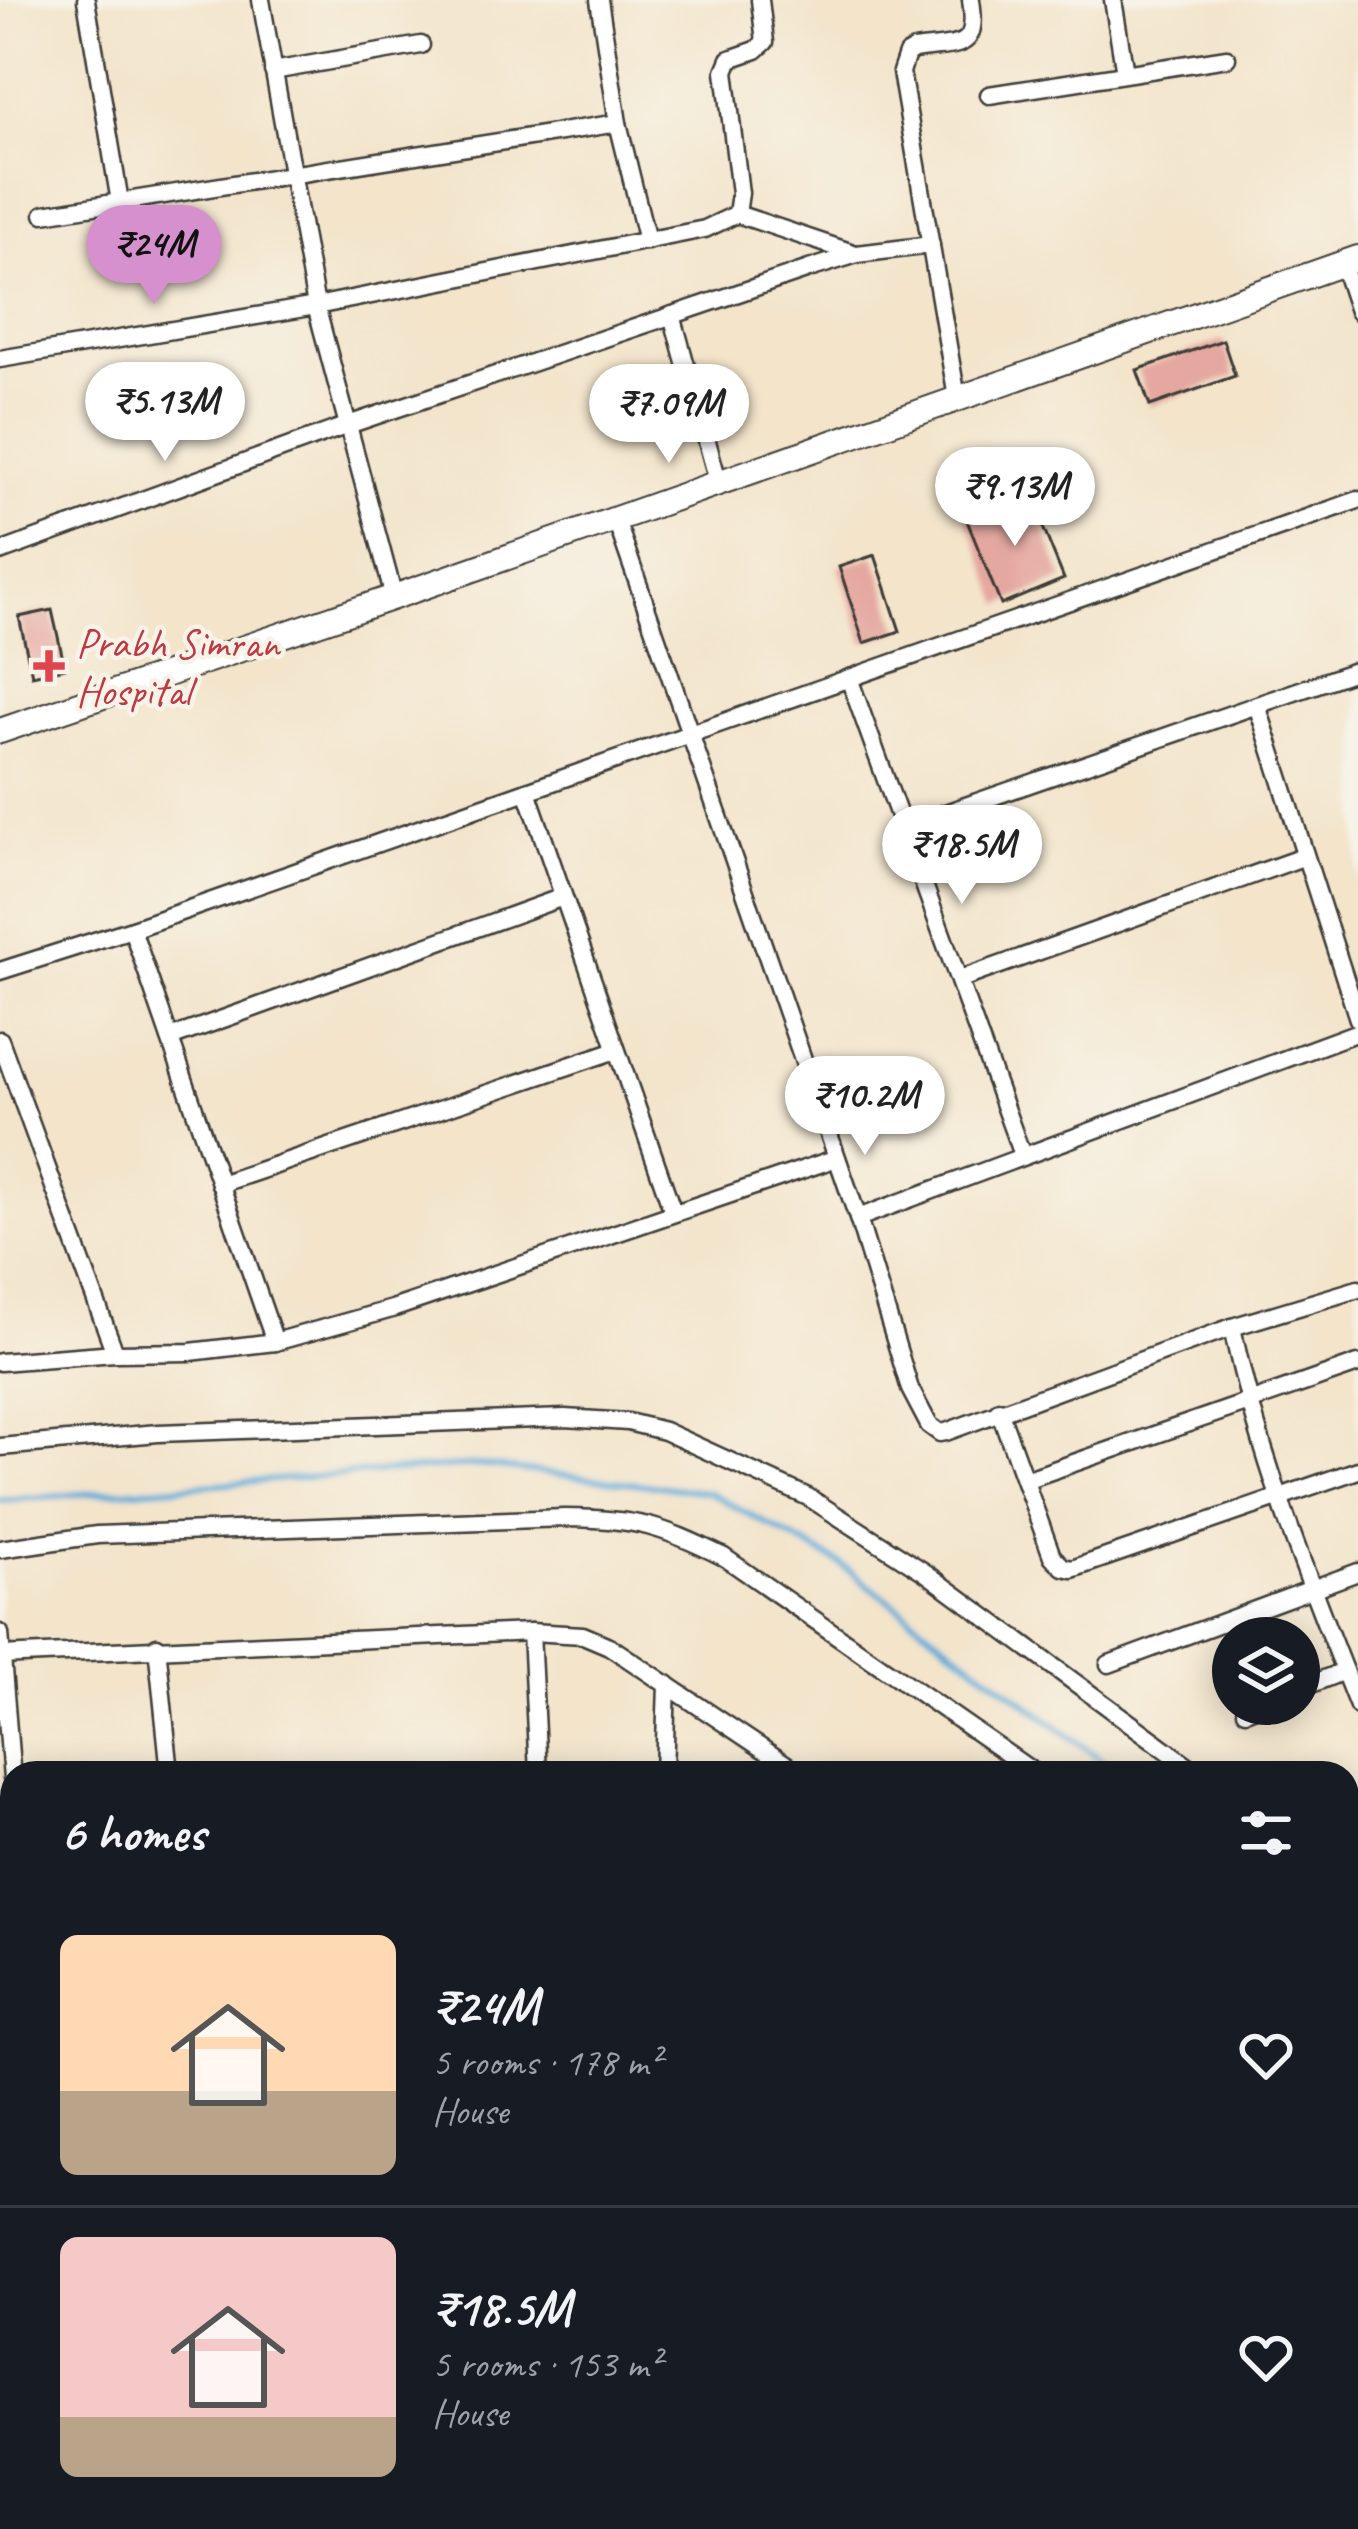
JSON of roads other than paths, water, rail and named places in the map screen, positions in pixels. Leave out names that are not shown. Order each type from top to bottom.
[{"type":"main road","points":[[0,731],[1350,260]]},
{"type":"street","points":[[86,0],[120,202]]},
{"type":"street","points":[[260,0],[316,306],[394,597]]},
{"type":"street","points":[[599,0],[618,123],[646,241]]},
{"type":"street","points":[[0,359],[316,306],[718,225],[736,214],[740,193],[725,71],[730,59],[765,42],[760,0]]},
{"type":"street","points":[[957,398],[902,62],[914,50],[964,43],[970,38],[974,31],[970,0]]},
{"type":"street","points":[[1113,0],[1125,74]]},
{"type":"street","points":[[274,70],[421,45]]},
{"type":"street","points":[[989,95],[1227,58]]},
{"type":"street","points":[[44,214],[618,123]]},
{"type":"street","points":[[736,214],[857,254]]},
{"type":"street","points":[[0,552],[348,425],[857,254],[932,245]]},
{"type":"street","points":[[1350,260],[1358,311]]},
{"type":"street","points":[[672,315],[718,481]]},
{"type":"street","points":[[0,970],[132,929],[1358,500]]},
{"type":"street","points":[[615,517],[858,1218],[910,1389],[929,1425],[946,1432],[1232,1327],[1358,1289]]},
{"type":"street","points":[[905,827],[1358,670]]},
{"type":"street","points":[[849,678],[1022,1156]]},
{"type":"street","points":[[1257,705],[1358,1019]]},
{"type":"street","points":[[527,791],[673,1212]]},
{"type":"street","points":[[961,979],[1303,857]]},
{"type":"street","points":[[170,1038],[563,897]]},
{"type":"street","points":[[132,929],[275,1342]]},
{"type":"street","points":[[858,1218],[1358,1032]]},
{"type":"street","points":[[0,1040],[115,1353]]},
{"type":"street","points":[[220,1184],[616,1050]]},
{"type":"street","points":[[0,1362],[190,1352],[275,1342],[392,1309],[837,1158]]},
{"type":"street","points":[[1232,1327],[1248,1402],[1280,1499],[1358,1706]]},
{"type":"street","points":[[1025,1480],[1358,1364]]},
{"type":"street","points":[[999,1410],[1052,1556],[1064,1568],[1358,1470]]},
{"type":"street","points":[[0,1448],[158,1433],[565,1418],[628,1422],[664,1431],[808,1497],[926,1573],[1182,1761]]},
{"type":"street","points":[[0,1549],[97,1535],[565,1518],[636,1521],[724,1557],[1018,1761]]},
{"type":"street","points":[[1109,1664],[1358,1572]]},
{"type":"street","points":[[0,1633],[11,1761]]},
{"type":"street","points":[[531,1633],[537,1761]]},
{"type":"street","points":[[2,1655],[531,1633],[583,1635],[609,1646],[777,1761]]},
{"type":"street","points":[[157,1646],[169,1761]]},
{"type":"street","points":[[1320,1681],[1344,1671]]},
{"type":"street","points":[[664,1761],[667,1684]]},
{"type":"waterway","points":[[0,1500],[478,1465],[708,1492],[839,1563],[1103,1761]]},
{"type":"place","name":"Prabh Simran Hospital","points":[[49,666]]}]
